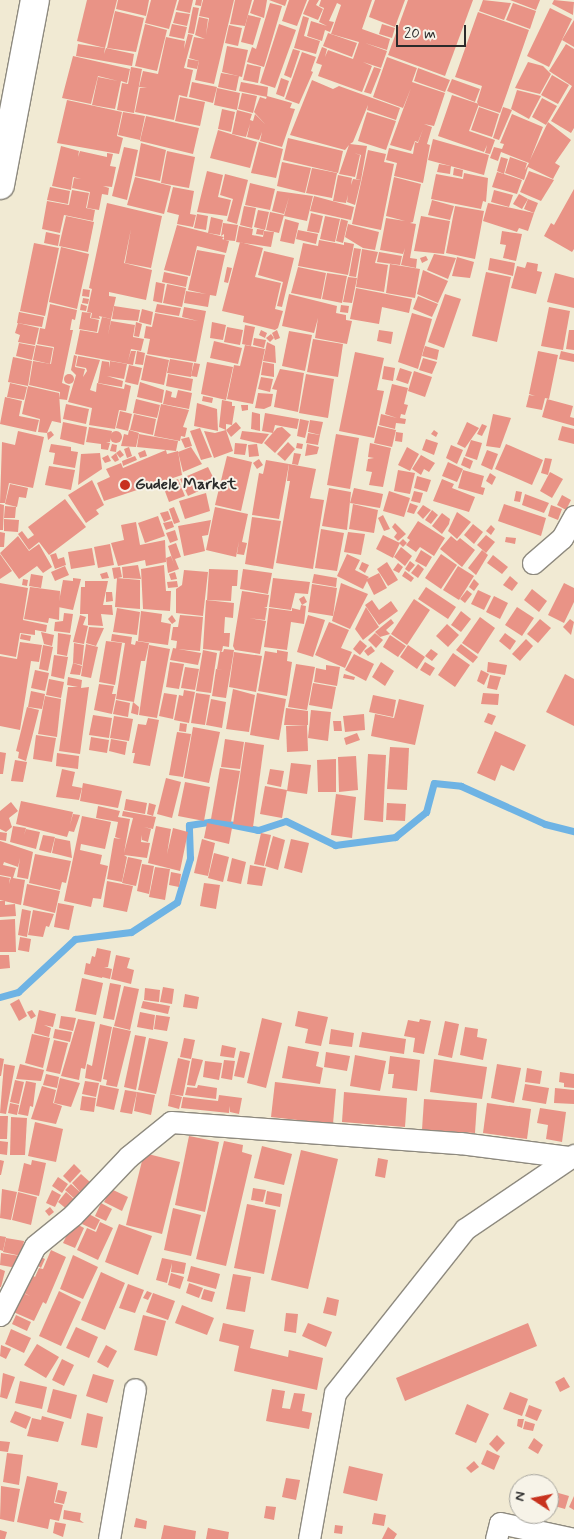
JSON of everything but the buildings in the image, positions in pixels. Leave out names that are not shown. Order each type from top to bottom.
[{"type":"highway","points":[[0,185],[35,0]]},
{"type":"street","points":[[533,563],[562,538],[574,516]]},
{"type":"street","points":[[0,1315],[34,1246],[73,1215],[128,1156],[171,1122],[460,1143],[572,1156]]},
{"type":"street","points":[[309,1539],[335,1393],[465,1229],[572,1156]]},
{"type":"street","points":[[109,1539],[136,1388]]},
{"type":"street","points":[[496,1539],[500,1523],[574,1539]]},
{"type":"waterway","points":[[0,997],[18,992],[75,939],[131,932],[177,902],[190,858],[189,825],[214,821],[258,830],[286,821],[335,845],[395,837],[426,812],[434,783],[461,786],[545,824],[574,831]]},
{"type":"place","name":"Gudele Market","points":[[125,485]]}]
